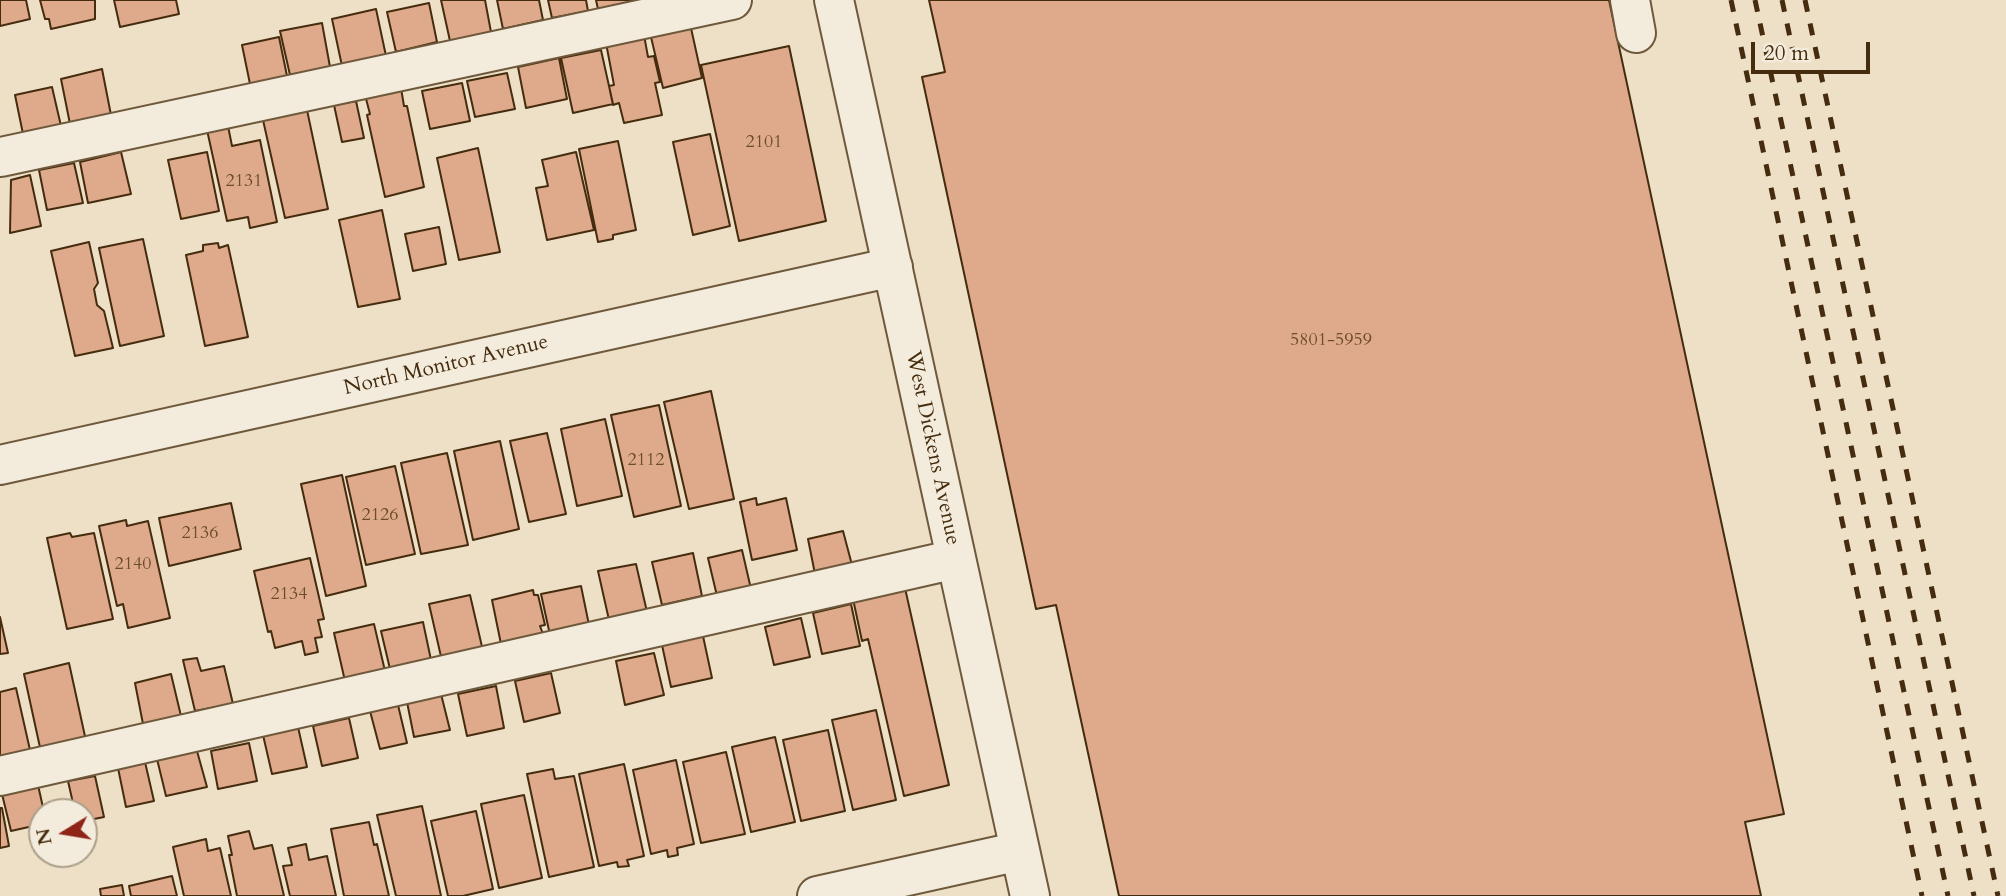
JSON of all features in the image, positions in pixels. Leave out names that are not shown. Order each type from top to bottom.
[{"type":"street","points":[[0,175],[0,155],[732,0]]},
{"type":"street","name":"West Dickens Avenue","points":[[834,0],[1030,896]]},
{"type":"street","name":"North Monitor Avenue","points":[[0,465],[893,267]]},
{"type":"street","points":[[0,776],[956,559]]},
{"type":"street","points":[[817,896],[1020,851]]},
{"type":"building","points":[[0,0],[26,0],[30,19],[0,26]]},
{"type":"building","points":[[40,0],[95,0],[95,19],[51,29]]},
{"type":"building","points":[[114,0],[176,0],[179,14],[120,27]]},
{"type":"building","points":[[441,0],[485,0],[491,32],[450,41]]},
{"type":"building","points":[[497,0],[539,0],[543,20],[503,29]]},
{"type":"building","points":[[548,0],[586,0],[588,11],[552,18]]},
{"type":"building","points":[[596,0],[639,0],[598,9]]},
{"type":"building","points":[[929,0],[1609,0],[1784,814],[1745,822],[1761,896],[1119,896],[1056,605],[1036,609],[922,77],[945,72]]},
{"type":"building","points":[[429,3],[437,42],[396,52],[387,12]]},
{"type":"building","points":[[376,9],[386,56],[342,66],[332,19]]},
{"type":"building","points":[[322,23],[330,67],[290,75],[280,31]]},
{"type":"building","points":[[691,28],[702,78],[663,88],[651,37]]},
{"type":"building","points":[[644,35],[648,57],[654,56],[660,82],[655,83],[662,115],[624,123],[619,103],[613,105],[609,86],[614,85],[606,43]]},
{"type":"building","points":[[279,37],[287,76],[250,84],[242,45]]},
{"type":"building","points":[[789,46],[826,221],[739,241],[701,65]]},
{"type":"building","points":[[601,50],[613,104],[573,113],[561,58]]},
{"type":"building","points":[[559,58],[567,99],[526,108],[518,67]]},
{"type":"building","points":[[102,69],[111,115],[70,124],[61,79]]},
{"type":"building","points":[[507,73],[515,109],[475,117],[467,81]]},
{"type":"building","points":[[462,83],[470,121],[430,129],[422,91]]},
{"type":"building","points":[[52,87],[61,126],[23,134],[15,95]]},
{"type":"building","points":[[401,88],[424,187],[385,197],[365,95]]},
{"type":"building","points":[[356,101],[364,138],[342,142],[334,105]]},
{"type":"building","points":[[307,110],[328,209],[285,218],[263,120]]},
{"type":"building","points":[[228,126],[232,146],[260,140],[277,222],[250,228],[248,217],[227,221],[207,130]]},
{"type":"building","points":[[710,134],[730,226],[693,235],[673,142]]},
{"type":"building","points":[[618,141],[636,230],[613,235],[613,239],[598,242],[579,149]]},
{"type":"building","points":[[478,148],[500,252],[459,260],[437,158]]},
{"type":"building","points":[[121,152],[131,194],[88,203],[80,162]]},
{"type":"building","points":[[207,152],[219,211],[181,219],[168,160]]},
{"type":"building","points":[[576,152],[594,230],[547,240],[536,188],[548,186],[542,160]]},
{"type":"building","points":[[74,163],[83,203],[47,210],[39,170]]},
{"type":"building","points":[[30,175],[41,226],[10,233],[11,180]]},
{"type":"building","points":[[382,210],[400,299],[358,307],[339,220]]},
{"type":"building","points":[[439,227],[446,264],[413,271],[405,234]]},
{"type":"building","points":[[143,239],[164,336],[120,346],[99,248]]},
{"type":"building","points":[[89,242],[98,283],[94,289],[97,305],[104,311],[113,348],[75,356],[51,251]]},
{"type":"building","points":[[218,243],[219,248],[228,245],[248,337],[205,346],[186,255],[203,251],[203,245]]},
{"type":"building","points":[[711,391],[734,499],[689,509],[664,402]]},
{"type":"building","points":[[659,405],[681,506],[634,517],[611,415]]},
{"type":"building","points":[[605,419],[622,496],[577,506],[561,429]]},
{"type":"building","points":[[547,433],[566,514],[529,522],[510,441]]},
{"type":"building","points":[[500,441],[519,529],[473,540],[454,451]]},
{"type":"building","points":[[447,453],[468,545],[421,554],[401,463]]},
{"type":"building","points":[[395,466],[415,554],[366,565],[346,477]]},
{"type":"building","points":[[342,475],[366,586],[326,596],[301,484]]},
{"type":"building","points":[[756,498],[757,505],[786,498],[797,550],[752,560],[740,502]]},
{"type":"building","points":[[231,503],[241,549],[169,566],[159,518]]},
{"type":"building","points":[[126,520],[127,526],[148,521],[170,618],[128,628],[123,604],[117,606],[99,526]]},
{"type":"building","points":[[843,531],[852,565],[815,574],[808,539]]},
{"type":"building","points":[[70,533],[72,537],[94,533],[113,619],[67,629],[47,538]]},
{"type":"building","points":[[742,550],[751,589],[717,596],[708,558]]},
{"type":"building","points":[[693,553],[702,596],[662,605],[652,562]]},
{"type":"building","points":[[310,558],[324,619],[318,620],[322,637],[315,638],[318,652],[305,655],[302,641],[275,648],[271,631],[268,632],[254,571]]},
{"type":"building","points":[[636,564],[647,612],[609,620],[598,571]]},
{"type":"building","points":[[581,586],[589,625],[550,635],[541,594]]},
{"type":"building","points":[[905,588],[949,785],[904,796],[868,639],[862,641],[853,599]]},
{"type":"building","points":[[533,590],[534,595],[538,595],[545,625],[540,626],[543,634],[501,644],[492,600]]},
{"type":"building","points":[[470,595],[483,651],[442,661],[429,604]]},
{"type":"building","points":[[851,604],[860,646],[822,654],[813,613]]},
{"type":"building","points":[[0,617],[8,653],[0,654]]},
{"type":"building","points":[[801,618],[810,657],[774,665],[765,627]]},
{"type":"building","points":[[423,622],[431,660],[390,669],[381,631]]},
{"type":"building","points":[[374,624],[385,671],[345,681],[334,633]]},
{"type":"building","points":[[703,636],[712,678],[671,687],[662,645]]},
{"type":"building","points":[[654,653],[664,695],[625,705],[616,661]]},
{"type":"building","points":[[197,658],[201,671],[224,666],[233,704],[195,711],[183,660]]},
{"type":"building","points":[[69,663],[86,741],[41,752],[24,674]]},
{"type":"building","points":[[551,673],[560,713],[524,722],[515,681]]},
{"type":"building","points":[[171,674],[181,716],[143,724],[135,683]]},
{"type":"building","points":[[496,686],[504,728],[467,736],[458,694]]},
{"type":"building","points":[[16,688],[30,750],[0,758],[0,692]]},
{"type":"building","points":[[441,694],[450,730],[414,737],[407,702]]},
{"type":"building","points":[[398,705],[407,743],[380,749],[370,711]]},
{"type":"building","points":[[876,710],[896,800],[853,810],[832,720]]},
{"type":"building","points":[[349,718],[358,758],[322,766],[313,726]]},
{"type":"building","points":[[298,727],[307,767],[272,774],[263,735]]},
{"type":"building","points":[[828,730],[845,811],[801,821],[783,740]]},
{"type":"building","points":[[775,737],[795,822],[751,832],[732,747]]},
{"type":"building","points":[[249,743],[257,781],[218,789],[211,751]]},
{"type":"building","points":[[197,751],[207,787],[166,796],[157,759]]},
{"type":"building","points":[[726,752],[745,834],[701,843],[683,762]]},
{"type":"building","points":[[676,760],[694,844],[677,848],[678,855],[668,857],[667,850],[651,854],[633,770]]},
{"type":"building","points":[[145,762],[154,801],[126,807],[118,768]]},
{"type":"building","points":[[624,764],[644,856],[627,860],[629,866],[618,867],[617,862],[599,866],[579,774]]},
{"type":"building","points":[[553,769],[555,779],[574,776],[594,867],[549,877],[527,774]]},
{"type":"building","points":[[95,776],[104,817],[98,818],[98,798],[72,798],[68,781]]},
{"type":"building","points":[[38,785],[41,798],[28,798],[28,827],[11,831],[2,794]]},
{"type":"building","points":[[524,795],[542,878],[499,888],[481,804]]},
{"type":"building","points":[[422,806],[441,896],[396,896],[377,815]]},
{"type":"building","points":[[0,808],[9,846],[0,848]]},
{"type":"building","points":[[476,811],[493,889],[463,896],[448,896],[431,821]]},
{"type":"building","points":[[369,822],[389,896],[344,896],[331,829]]},
{"type":"building","points":[[249,831],[254,849],[272,845],[284,896],[237,896],[228,836]]},
{"type":"building","points":[[206,839],[208,851],[220,848],[231,896],[184,896],[173,847]]},
{"type":"building","points":[[306,844],[309,860],[327,856],[336,896],[290,896],[283,866],[292,865],[288,848]]},
{"type":"building","points":[[172,876],[177,896],[131,896],[129,886]]},
{"type":"building","points":[[122,885],[124,896],[101,896],[100,889]]},
{"type":"railway","points":[[1731,0],[1922,896]]},
{"type":"railway","points":[[1755,0],[1948,896]]},
{"type":"railway","points":[[1782,0],[1974,896]]},
{"type":"railway","points":[[1805,0],[1998,896]]}]
